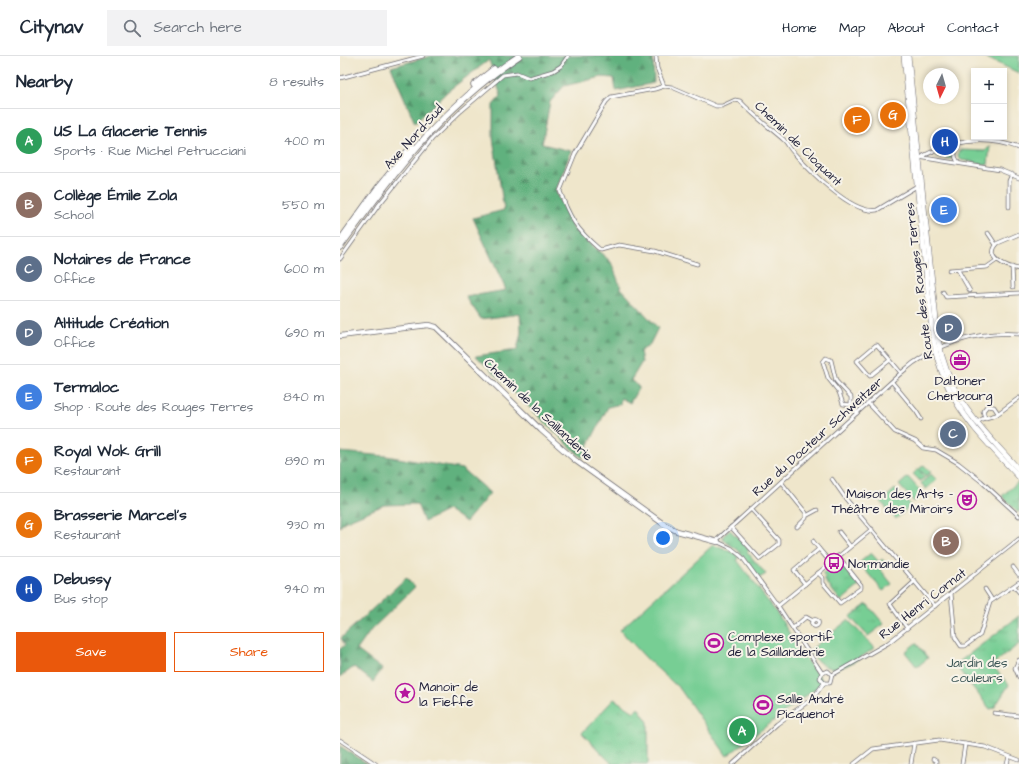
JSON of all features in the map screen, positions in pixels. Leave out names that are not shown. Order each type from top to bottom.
[{"type":"highway","name":"Axe Nord-Sud","points":[[340,241],[377,189],[422,134],[484,76],[512,56]]},
{"type":"highway","name":"Axe Nord-Sud","points":[[340,247],[394,172],[426,136],[467,95],[519,56]]},
{"type":"main road","name":"Route des Rouges Terres","points":[[904,56],[919,157],[917,186],[937,348],[946,383],[968,422],[1019,477]]},
{"type":"main road","name":"Route des Rouges Terres","points":[[908,56],[937,348],[950,382],[965,409],[976,424],[1019,470]]},
{"type":"street","points":[[340,78],[424,56]]},
{"type":"street","points":[[340,259],[378,206],[432,139],[462,111],[503,75],[517,73],[529,78],[553,71],[562,66],[568,56]]},
{"type":"street","points":[[656,56],[657,68],[664,86],[611,97],[606,102],[575,154],[560,191],[575,226],[581,234],[601,250],[619,246],[656,252],[697,264]]},
{"type":"street","name":"Chemin de Cloquant","points":[[664,86],[672,87],[716,106],[722,106],[735,100],[740,101],[785,142],[831,190],[863,209],[871,211],[877,210],[917,186]]},
{"type":"street","points":[[919,157],[935,149],[959,142],[988,140],[1019,148]]},
{"type":"street","points":[[959,142],[955,150],[955,155],[959,162]]},
{"type":"street","points":[[945,146],[955,150]]},
{"type":"street","points":[[935,149],[935,156],[938,159]]},
{"type":"street","points":[[949,161],[955,155]]},
{"type":"street","points":[[919,157],[959,162],[1000,170],[1019,178]]},
{"type":"street","points":[[1009,207],[1009,181],[1012,174]]},
{"type":"street","points":[[988,232],[996,245]]},
{"type":"street","points":[[1019,234],[996,245],[994,251],[997,260],[1019,269]]},
{"type":"street","points":[[949,270],[990,267],[997,260]]},
{"type":"street","points":[[1012,267],[1013,287]]},
{"type":"street","points":[[958,270],[970,291]]},
{"type":"street","points":[[943,292],[946,297],[1019,294]]},
{"type":"street","name":"Chemin de la Saillanderie","points":[[340,336],[428,325],[436,327],[541,430],[576,461],[665,525],[684,533],[718,542]]},
{"type":"street","name":"Rue du Docteur Schweitzer","points":[[718,542],[719,537],[857,412],[921,357],[937,348],[984,335],[1019,334]]},
{"type":"street","points":[[890,360],[872,376],[868,376],[857,361],[876,344],[890,360],[901,373]]},
{"type":"street","points":[[851,405],[843,404],[839,392],[828,378],[823,362],[826,358],[831,360],[836,379],[850,397],[851,405],[857,412]]},
{"type":"street","points":[[892,382],[921,419]]},
{"type":"street","points":[[976,424],[985,418],[998,413],[1019,398]]},
{"type":"street","points":[[868,403],[895,432],[915,441],[923,448],[934,450],[953,460],[981,481],[1019,516]]},
{"type":"street","points":[[985,418],[983,411],[987,406],[994,407],[998,413]]},
{"type":"street","points":[[832,479],[846,499],[935,606]]},
{"type":"street","points":[[780,482],[806,513],[806,516]]},
{"type":"street","points":[[731,527],[760,559],[779,544],[779,540],[751,509]]},
{"type":"street","points":[[797,527],[806,516],[817,510]]},
{"type":"street","points":[[778,606],[872,529]]},
{"type":"street","points":[[839,532],[850,546]]},
{"type":"street","name":"Rue Henri Cornat","points":[[832,675],[876,651],[1019,539]]},
{"type":"street","points":[[813,541],[831,562]]},
{"type":"street","points":[[718,542],[731,548],[742,557],[793,628],[822,673],[820,678],[824,682],[830,683],[832,675],[828,671],[822,673]]},
{"type":"street","points":[[805,584],[794,570],[819,549]]},
{"type":"street","points":[[818,573],[823,578],[823,583],[840,603],[861,588],[861,585],[838,556]]},
{"type":"street","points":[[1013,567],[1019,575]]},
{"type":"street","points":[[907,628],[890,604],[915,581]]},
{"type":"street","points":[[951,593],[955,637],[963,646],[980,636],[989,605],[992,600],[1019,582]]},
{"type":"street","points":[[1014,586],[1019,592]]},
{"type":"street","points":[[984,589],[992,600]]},
{"type":"street","points":[[793,628],[806,617],[813,620]]},
{"type":"street","points":[[1019,660],[1015,668],[1019,677]]},
{"type":"street","points":[[733,764],[777,724],[813,698],[824,682]]},
{"type":"street","points":[[994,713],[1019,716]]},
{"type":"street","points":[[340,740],[376,764]]},
{"type":"street","points":[[854,764],[873,749],[939,740],[985,747],[1019,760]]},
{"type":"street","points":[[911,764],[914,743]]},
{"type":"street","points":[[962,764],[965,744]]},
{"type":"street","points":[[1007,764],[1010,757]]},
{"type":"street","points":[[933,759],[936,761],[936,764]]},
{"type":"green space","points":[[431,56],[653,56],[654,83],[616,91],[614,78],[602,77],[564,86],[550,102],[542,144],[571,151],[556,191],[573,228],[611,262],[621,288],[658,328],[649,346],[640,351],[642,362],[631,380],[639,387],[630,403],[621,398],[620,404],[608,407],[582,458],[476,356],[517,350],[521,332],[520,314],[481,319],[466,297],[506,290],[473,218],[504,210],[493,138],[493,105],[501,96],[489,60],[448,91],[415,123],[391,67]]},
{"type":"green space","points":[[982,56],[1019,56],[1019,73]]},
{"type":"green space","points":[[990,146],[988,165],[961,160],[958,157],[959,150],[985,151]]},
{"type":"green space","points":[[947,147],[954,151],[951,159],[937,156],[937,151]]},
{"type":"green space","points":[[340,452],[386,456],[462,469],[490,493],[466,522],[448,510],[424,522],[417,504],[384,505],[344,522],[340,527]]},
{"type":"green space","points":[[924,465],[931,472],[926,476],[919,469]]},
{"type":"green space","points":[[918,469],[925,477],[920,481],[913,474]]},
{"type":"green space","points":[[931,474],[937,480],[926,489],[921,483]]},
{"type":"green space","points":[[908,477],[923,494],[914,502],[899,485]]},
{"type":"green space","points":[[1018,482],[1019,483],[1019,513],[1002,496]]},
{"type":"green space","points":[[895,489],[911,505],[896,519],[881,502]]},
{"type":"green space","points":[[730,530],[749,550],[747,552],[766,574],[759,578],[738,550],[723,540],[723,536]]},
{"type":"green space","name":"Complexe sportif de la Saillanderie","points":[[713,545],[734,553],[738,557],[737,560],[779,616],[803,656],[823,683],[727,756],[680,689],[648,660],[620,630]]},
{"type":"green space","points":[[871,553],[879,562],[882,559],[884,561],[880,569],[892,584],[883,591],[859,563]]},
{"type":"green space","points":[[839,561],[859,586],[841,601],[825,581],[825,577],[822,574]]},
{"type":"green space","points":[[406,578],[415,587],[371,630],[357,650],[382,669],[373,682],[354,667],[340,677],[340,649],[345,645],[341,638]]},
{"type":"green space","points":[[867,604],[884,624],[868,636],[850,617]]},
{"type":"green space","name":"Jardin des couleurs","points":[[1019,616],[1019,644],[992,665],[1009,685],[994,708],[990,709],[955,665]]},
{"type":"green space","points":[[848,620],[875,648],[857,660],[841,668],[825,666],[817,661],[809,651]]},
{"type":"green space","points":[[916,643],[928,658],[917,667],[905,652]]},
{"type":"green space","points":[[614,699],[634,712],[638,707],[648,722],[648,764],[612,764],[582,733]]},
{"type":"green space","points":[[340,746],[368,764],[340,764]]},
{"type":"place","name":"Brasserie Marcel's","points":[[893,115]]},
{"type":"place","name":"Royal Wok Grill","points":[[857,120]]},
{"type":"place","name":"Debussy","points":[[945,142]]},
{"type":"place","name":"Termaloc","points":[[944,210]]},
{"type":"place","name":"Altitude Création","points":[[949,328]]},
{"type":"place","name":"Daltoner Cherbourg","points":[[960,360]]},
{"type":"place","name":"Notaires de France","points":[[953,434]]},
{"type":"place","name":"Maison des Arts - Théâtre des Miroirs","points":[[967,500]]},
{"type":"place","name":"Collège Émile Zola","points":[[946,542]]},
{"type":"place","name":"Normandie","points":[[834,563]]},
{"type":"place","name":"Complexe sportif de la Saillanderie","points":[[714,643]]},
{"type":"place","name":"Manoir de la Fieffe","points":[[405,693]]},
{"type":"place","name":"Salle André Picquenot","points":[[763,705]]},
{"type":"place","name":"US La Glacerie Tennis","points":[[742,731]]}]
